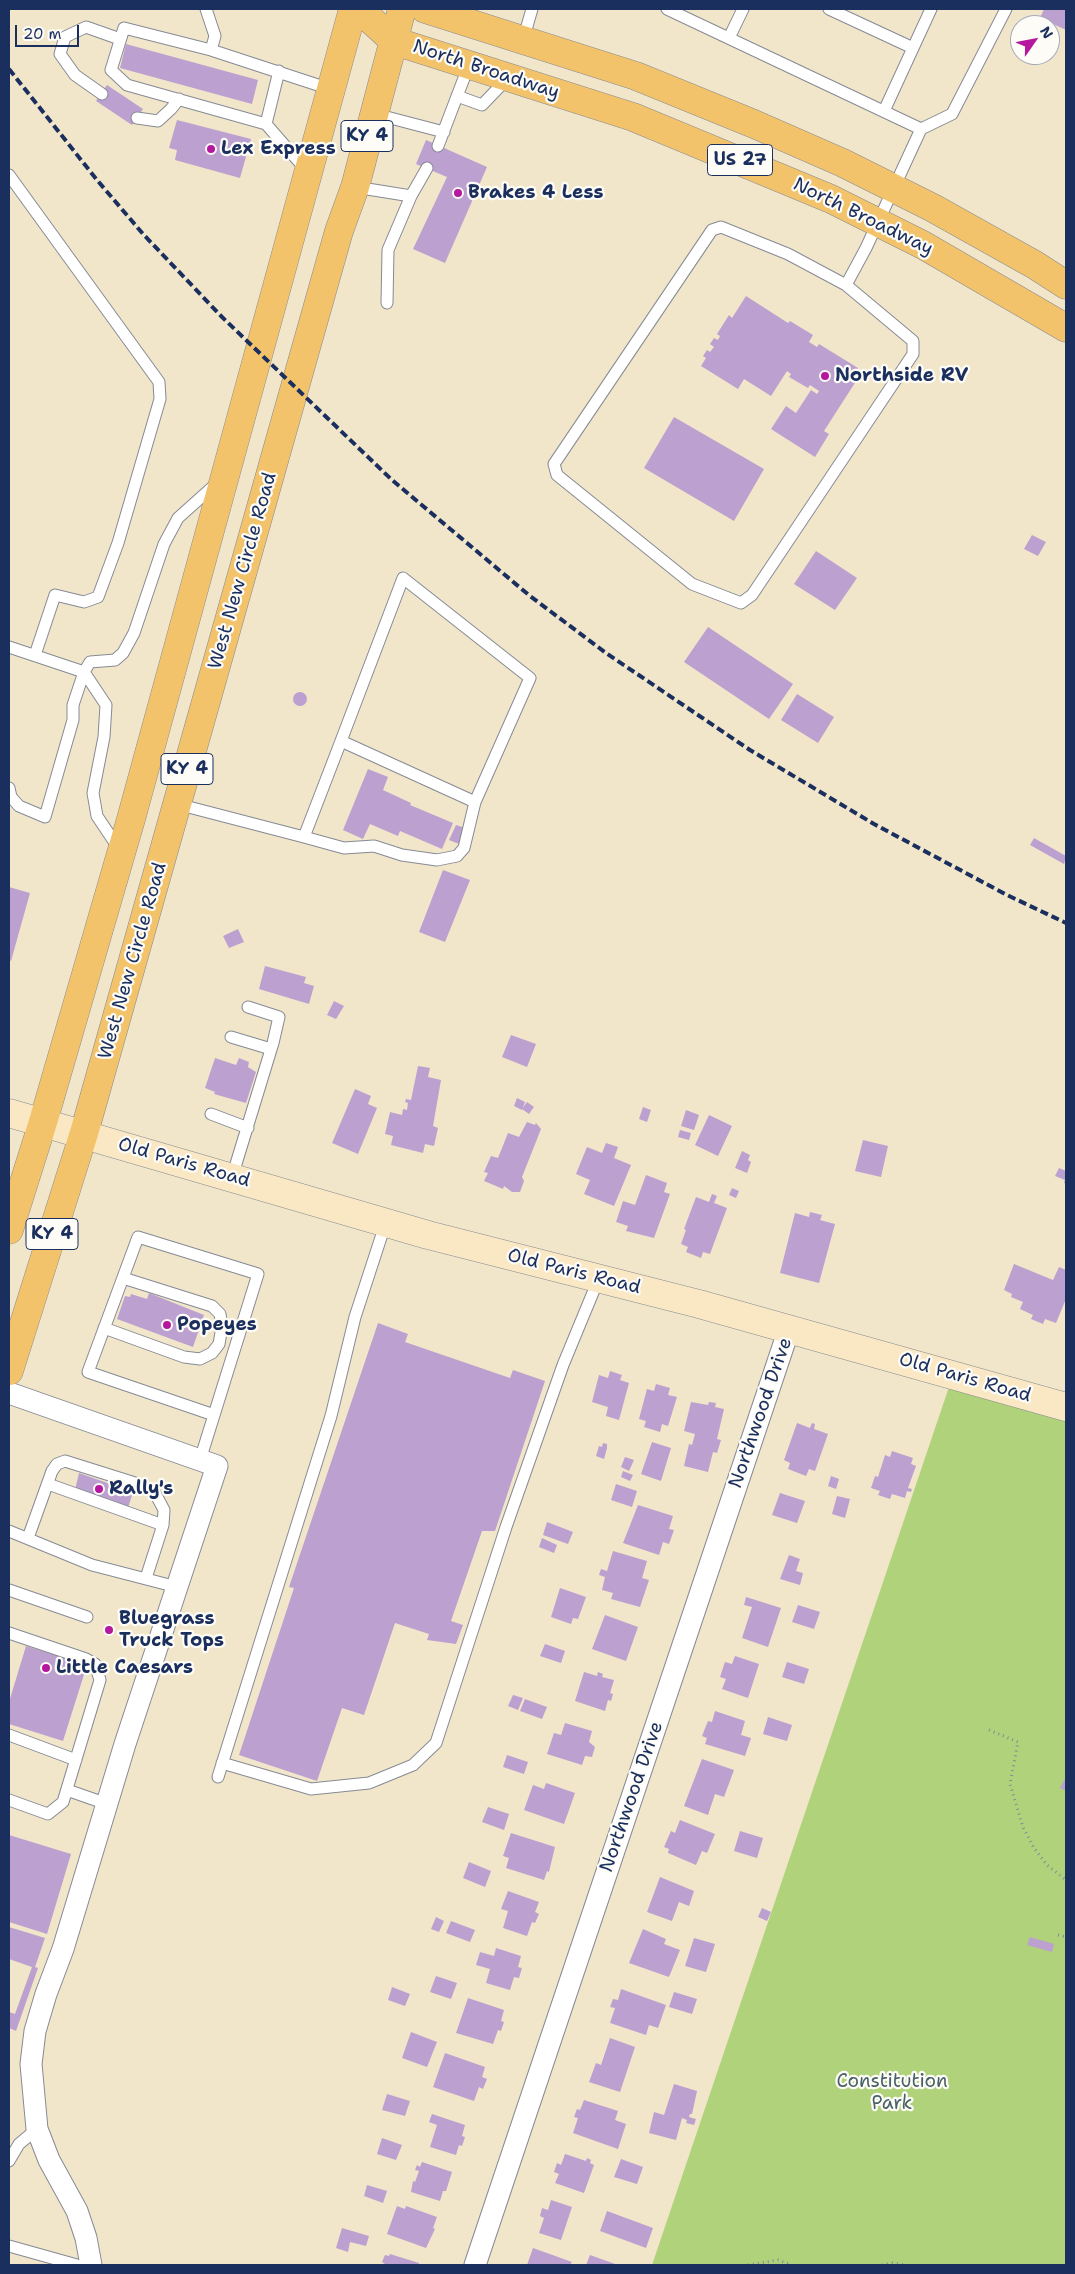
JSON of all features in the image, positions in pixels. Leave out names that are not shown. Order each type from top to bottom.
[{"type":"highway","name":"KY 4","points":[[9,1230],[43,1122],[121,852],[353,9]]},
{"type":"highway","name":"US 27","points":[[359,9],[394,41]]},
{"type":"highway","name":"West New Circle Road","points":[[84,1133],[340,231],[355,187],[402,9]]},
{"type":"highway","name":"North Broadway","points":[[425,9],[636,76],[763,128],[892,188],[1035,265],[1066,285]]},
{"type":"highway","name":"North Broadway","points":[[394,41],[633,117],[754,165],[878,222],[923,245],[1066,328]]},
{"type":"highway","name":"KY 4","points":[[9,1371],[84,1133]]},
{"type":"street","name":"Old Paris Road","points":[[9,1112],[386,1222],[789,1329],[1066,1407]]},
{"type":"street","name":"Northwood Drive","points":[[475,2265],[789,1329]]},
{"type":"street","points":[[9,1394],[217,1466],[107,1804],[63,1949],[46,1994],[35,2031],[30,2064],[37,2129],[49,2160],[77,2211],[86,2238],[91,2265]]},
{"type":"lane","points":[[206,9],[215,36],[211,50]]},
{"type":"lane","points":[[523,40],[532,9]]},
{"type":"lane","points":[[667,9],[921,129]]},
{"type":"lane","points":[[729,38],[743,9]]},
{"type":"lane","points":[[829,9],[913,48]]},
{"type":"lane","points":[[884,111],[931,9]]},
{"type":"lane","points":[[846,285],[878,222],[892,188],[921,129],[952,114],[1006,9]]},
{"type":"lane","points":[[102,94],[75,75],[60,54],[65,37],[86,27],[120,40]]},
{"type":"lane","points":[[308,172],[266,124],[127,85],[111,70],[124,28],[211,50],[330,89]]},
{"type":"lane","points":[[438,146],[469,65]]},
{"type":"lane","points":[[266,124],[279,71]]},
{"type":"lane","points":[[457,96],[482,105],[509,77]]},
{"type":"lane","points":[[137,118],[158,121],[179,99]]},
{"type":"lane","points":[[373,113],[444,132]]},
{"type":"lane","points":[[386,303],[388,250],[411,196],[427,168]]},
{"type":"lane","points":[[9,175],[159,382],[160,399],[118,543],[98,597],[84,602],[55,595],[35,655]]},
{"type":"lane","points":[[355,187],[411,196]]},
{"type":"lane","points":[[721,227],[788,254],[846,285],[913,341],[913,354],[752,595],[741,604],[692,584],[557,475],[554,464],[712,230],[721,227]]},
{"type":"lane","points":[[9,788],[10,797],[19,806],[45,817],[73,720],[73,705],[84,672],[90,662],[115,660],[123,653],[134,633],[164,544],[178,518],[224,477]]},
{"type":"lane","points":[[177,804],[344,848],[374,846],[402,855],[437,860],[457,856],[464,848],[474,802],[530,678],[403,578],[304,837]]},
{"type":"lane","points":[[9,647],[84,672],[106,705],[104,737],[93,794],[98,816],[121,852]]},
{"type":"lane","points":[[341,741],[474,802]]},
{"type":"lane","points":[[232,1177],[271,1050],[279,1017],[248,1007]]},
{"type":"lane","points":[[231,1037],[271,1050]]},
{"type":"lane","points":[[211,1114],[248,1128]]},
{"type":"lane","points":[[218,1777],[331,1416],[355,1316],[386,1222]]},
{"type":"lane","points":[[200,1460],[258,1274],[138,1237],[88,1372],[214,1415]]},
{"type":"lane","points":[[104,1328],[184,1358],[200,1359],[212,1354],[219,1344],[222,1327],[220,1314],[212,1306],[123,1278]]},
{"type":"lane","points":[[222,1764],[311,1789],[369,1783],[413,1765],[436,1743],[516,1500],[563,1365],[599,1278]]},
{"type":"lane","points":[[28,1538],[57,1464],[65,1461],[135,1483],[159,1498],[165,1514],[146,1578]]},
{"type":"lane","points":[[48,1484],[163,1525]]},
{"type":"lane","points":[[9,1531],[92,1565],[177,1587]]},
{"type":"lane","points":[[9,1590],[87,1617]]},
{"type":"lane","points":[[9,1633],[86,1659],[95,1664],[100,1680],[63,1802],[48,1814],[9,1800]]},
{"type":"lane","points":[[9,1735],[76,1760]]},
{"type":"lane","points":[[67,1790],[107,1804]]},
{"type":"lane","points":[[9,2161],[18,2144],[37,2129]]},
{"type":"lane","points":[[9,2246],[77,2265]]},
{"type":"path","points":[[989,1730],[1018,1742],[1010,1784],[1023,1827],[1034,1848],[1047,1865],[1066,1880]]},
{"type":"path","points":[[1058,1935],[1066,1937]]},
{"type":"path","points":[[748,2265],[778,2260],[792,2265]]},
{"type":"path","points":[[882,2265],[906,2265]]},
{"type":"green space","name":"Constitution Park","points":[[949,1387],[1066,1420],[1066,2265],[652,2265]]},
{"type":"building","points":[[1044,9],[1066,9],[1066,30],[1060,27],[1060,15],[1041,15]]},
{"type":"building","name":"Lex Express","points":[[126,44],[258,80],[252,104],[120,68]]},
{"type":"building","points":[[107,85],[143,109],[132,125],[96,101]]},
{"type":"building","name":"Lex Express","points":[[177,120],[251,139],[240,178],[175,160],[177,150],[169,148]]},
{"type":"building","name":"Brakes 4 Less","points":[[426,140],[487,167],[445,263],[413,249],[447,177],[416,164]]},
{"type":"building","name":"Northside RV","points":[[746,296],[788,323],[790,321],[813,335],[809,342],[817,347],[819,344],[858,368],[855,372],[860,375],[824,431],[829,434],[815,457],[771,429],[786,406],[796,413],[811,390],[817,394],[819,391],[810,385],[808,388],[789,377],[791,374],[787,371],[771,396],[744,379],[738,389],[701,366],[706,358],[703,356],[707,350],[710,352],[714,347],[710,344],[714,338],[718,340],[720,336],[717,334],[729,315],[732,318]]},
{"type":"building","points":[[674,417],[764,469],[734,521],[644,468]]},
{"type":"building","points":[[1032,535],[1046,542],[1038,556],[1024,549]]},
{"type":"building","points":[[816,551],[857,578],[835,610],[794,584]]},
{"type":"building","points":[[708,627],[793,684],[769,719],[684,662]]},
{"type":"building","points":[[297,692],[303,692],[307,699],[303,706],[297,706],[293,702],[293,696]]},
{"type":"building","points":[[797,694],[834,717],[818,743],[781,720]]},
{"type":"building","points":[[368,769],[388,777],[383,790],[411,803],[410,805],[453,823],[442,849],[400,831],[398,836],[370,824],[363,839],[343,830]]},
{"type":"building","points":[[456,825],[465,828],[459,844],[449,840]]},
{"type":"building","points":[[1034,838],[1066,856],[1064,864],[1030,845]]},
{"type":"building","points":[[443,870],[470,880],[445,942],[419,932]]},
{"type":"building","points":[[9,887],[30,893],[11,961],[9,960]]},
{"type":"building","points":[[238,929],[244,942],[229,948],[223,936]]},
{"type":"building","points":[[265,966],[306,977],[304,983],[314,986],[309,1004],[259,989]]},
{"type":"building","points":[[334,1001],[344,1006],[336,1019],[327,1015]]},
{"type":"building","points":[[511,1035],[536,1044],[527,1067],[502,1057]]},
{"type":"building","points":[[215,1058],[236,1065],[239,1058],[249,1062],[248,1067],[256,1072],[246,1103],[214,1094],[215,1092],[205,1088]]},
{"type":"building","points":[[418,1066],[430,1068],[428,1077],[441,1080],[433,1126],[438,1128],[434,1146],[425,1144],[423,1153],[391,1145],[393,1136],[385,1134],[390,1112],[402,1115],[403,1109],[407,1110],[408,1103],[405,1102],[406,1099],[411,1100]]},
{"type":"building","points":[[355,1089],[371,1096],[368,1104],[377,1108],[358,1154],[332,1143]]},
{"type":"building","points":[[517,1098],[525,1102],[522,1110],[514,1106]]},
{"type":"building","points":[[527,1102],[534,1107],[529,1114],[522,1109]]},
{"type":"building","points":[[643,1107],[651,1110],[647,1122],[639,1119]]},
{"type":"building","points":[[686,1110],[699,1115],[694,1130],[681,1126]]},
{"type":"building","points":[[709,1115],[732,1126],[718,1156],[695,1145]]},
{"type":"building","points":[[527,1122],[535,1125],[536,1123],[541,1129],[522,1177],[524,1181],[520,1192],[512,1192],[504,1186],[503,1189],[484,1181],[488,1173],[484,1172],[491,1156],[498,1158],[508,1133],[519,1137]]},
{"type":"building","points":[[680,1130],[691,1133],[689,1140],[678,1137]]},
{"type":"building","points":[[863,1140],[888,1146],[881,1177],[855,1171]]},
{"type":"building","points":[[606,1143],[618,1147],[614,1158],[631,1165],[614,1206],[584,1194],[590,1180],[576,1174],[587,1147],[602,1153]]},
{"type":"building","points":[[742,1151],[750,1155],[748,1160],[751,1162],[747,1173],[735,1168]]},
{"type":"building","points":[[1059,1168],[1066,1171],[1066,1184],[1064,1183],[1065,1180],[1055,1176]]},
{"type":"building","points":[[646,1175],[667,1183],[664,1192],[670,1194],[654,1238],[626,1231],[628,1226],[616,1222],[623,1201],[635,1205]]},
{"type":"building","points":[[732,1188],[739,1191],[736,1198],[729,1195]]},
{"type":"building","points":[[712,1194],[717,1196],[714,1203],[727,1208],[710,1254],[703,1252],[701,1258],[686,1252],[688,1247],[681,1244],[686,1230],[684,1229],[696,1197],[709,1202]]},
{"type":"building","points":[[810,1212],[822,1215],[820,1220],[835,1224],[819,1283],[780,1273],[795,1213],[809,1217]]},
{"type":"building","points":[[1014,1264],[1053,1280],[1059,1267],[1066,1270],[1066,1299],[1056,1323],[1045,1319],[1043,1324],[1031,1319],[1033,1315],[1020,1309],[1023,1302],[1011,1297],[1012,1294],[1004,1290]]},
{"type":"building","name":"Popeyes","points":[[149,1293],[204,1315],[193,1347],[117,1319],[125,1296],[130,1297],[131,1294],[147,1299]]},
{"type":"building","points":[[378,1323],[408,1334],[405,1342],[510,1378],[513,1370],[545,1381],[495,1531],[482,1531],[451,1621],[463,1625],[456,1644],[427,1640],[429,1634],[395,1623],[364,1715],[342,1708],[317,1781],[239,1755],[294,1588],[289,1587]]},
{"type":"building","points":[[610,1371],[622,1375],[620,1380],[629,1383],[619,1420],[606,1416],[608,1407],[592,1402],[599,1375],[608,1378]]},
{"type":"building","points":[[656,1384],[670,1388],[668,1395],[677,1397],[668,1426],[662,1424],[660,1432],[644,1427],[646,1421],[639,1419],[647,1389],[654,1391]]},
{"type":"building","points":[[691,1402],[708,1405],[709,1402],[716,1403],[715,1407],[724,1409],[717,1439],[721,1440],[717,1453],[713,1452],[708,1472],[684,1466],[689,1444],[692,1445],[695,1434],[684,1431]]},
{"type":"building","points":[[797,1423],[810,1428],[812,1423],[815,1424],[814,1429],[828,1434],[815,1471],[809,1469],[806,1476],[788,1469],[790,1463],[784,1460]]},
{"type":"building","points":[[652,1442],[671,1448],[661,1481],[641,1474]]},
{"type":"building","points":[[603,1443],[607,1444],[604,1459],[596,1456],[599,1446],[602,1447]]},
{"type":"building","points":[[892,1451],[913,1458],[911,1464],[916,1466],[908,1488],[912,1489],[911,1492],[907,1491],[905,1498],[892,1494],[890,1499],[878,1495],[880,1491],[871,1488],[875,1476],[878,1477],[885,1455],[890,1457]]},
{"type":"building","points":[[625,1457],[634,1460],[629,1471],[621,1467]]},
{"type":"building","points":[[623,1471],[633,1475],[630,1481],[621,1477]]},
{"type":"building","name":"Rally's","points":[[79,1473],[133,1492],[128,1508],[74,1494]]},
{"type":"building","points":[[831,1476],[839,1479],[836,1489],[828,1486]]},
{"type":"building","points":[[616,1484],[637,1491],[632,1507],[611,1500]]},
{"type":"building","points":[[780,1493],[805,1501],[797,1523],[772,1515]]},
{"type":"building","points":[[837,1496],[850,1499],[845,1518],[832,1514]]},
{"type":"building","points":[[638,1505],[673,1516],[669,1529],[674,1530],[669,1544],[663,1542],[659,1555],[623,1543]]},
{"type":"building","points":[[547,1522],[573,1532],[568,1544],[543,1535]]},
{"type":"building","points":[[542,1538],[557,1545],[554,1553],[539,1547]]},
{"type":"building","points":[[613,1551],[647,1561],[642,1578],[649,1580],[640,1607],[611,1599],[613,1593],[602,1590],[605,1577],[599,1575],[601,1569],[607,1571]]},
{"type":"building","points":[[789,1555],[800,1559],[796,1571],[803,1573],[800,1585],[780,1579]]},
{"type":"building","points":[[560,1588],[586,1597],[578,1619],[573,1618],[571,1624],[551,1617]]},
{"type":"building","points":[[746,1597],[781,1608],[768,1647],[742,1638],[752,1607],[744,1605]]},
{"type":"building","points":[[798,1605],[820,1612],[814,1629],[792,1622]]},
{"type":"building","points":[[605,1615],[638,1627],[626,1661],[592,1649]]},
{"type":"building","points":[[545,1644],[565,1651],[561,1663],[540,1656]]},
{"type":"building","points":[[26,1646],[87,1665],[63,1741],[9,1724],[9,1702]]},
{"type":"building","points":[[735,1656],[759,1664],[748,1698],[722,1689],[726,1679],[720,1677],[725,1662],[732,1664]]},
{"type":"building","points":[[787,1662],[809,1669],[804,1684],[782,1677]]},
{"type":"building","points":[[584,1672],[597,1676],[598,1672],[603,1674],[602,1677],[614,1680],[610,1693],[613,1694],[611,1701],[608,1700],[605,1711],[575,1701]]},
{"type":"building","points":[[513,1695],[523,1698],[518,1710],[508,1706]]},
{"type":"building","points":[[525,1699],[547,1707],[542,1719],[520,1711]]},
{"type":"building","points":[[715,1711],[745,1721],[741,1735],[751,1738],[745,1756],[705,1744],[707,1738],[702,1736],[708,1721],[712,1722]]},
{"type":"building","points":[[768,1717],[792,1725],[787,1741],[763,1734]]},
{"type":"building","points":[[565,1723],[592,1731],[589,1742],[595,1747],[592,1757],[585,1756],[582,1765],[547,1754],[554,1733],[561,1735]]},
{"type":"building","points":[[507,1755],[528,1762],[524,1774],[503,1767]]},
{"type":"building","points":[[702,1759],[734,1770],[724,1797],[715,1794],[708,1815],[684,1806]]},
{"type":"building","points":[[1066,1777],[1066,1791],[1060,1788]]},
{"type":"building","points":[[546,1783],[575,1793],[564,1824],[524,1810],[533,1785],[544,1789]]},
{"type":"building","points":[[488,1807],[509,1814],[504,1830],[482,1822]]},
{"type":"building","points":[[680,1820],[715,1834],[707,1853],[702,1851],[696,1865],[668,1853],[669,1849],[664,1847],[671,1831],[675,1833]]},
{"type":"building","points":[[740,1831],[763,1838],[757,1858],[734,1851]]},
{"type":"building","points":[[511,1833],[555,1847],[549,1872],[547,1871],[544,1880],[506,1868],[509,1858],[503,1856]]},
{"type":"building","points":[[9,1835],[71,1854],[47,1934],[9,1922]]},
{"type":"building","points":[[469,1862],[491,1871],[485,1887],[463,1878]]},
{"type":"building","points":[[660,1877],[694,1891],[689,1906],[679,1902],[672,1921],[647,1912]]},
{"type":"building","points":[[508,1891],[539,1902],[535,1912],[539,1914],[535,1923],[532,1922],[527,1936],[503,1928],[508,1911],[501,1909]]},
{"type":"building","points":[[762,1908],[771,1912],[767,1921],[758,1917]]},
{"type":"building","points":[[436,1917],[444,1921],[439,1932],[431,1929]]},
{"type":"building","points":[[451,1921],[475,1930],[470,1942],[446,1933]]},
{"type":"building","points":[[9,1927],[45,1938],[35,1967],[38,1968],[16,2031],[9,2028],[9,2012],[15,2014],[32,1967],[9,1959]]},
{"type":"building","points":[[643,1929],[666,1939],[664,1944],[680,1950],[669,1977],[629,1963]]},
{"type":"building","points":[[1030,1937],[1054,1944],[1052,1952],[1027,1945]]},
{"type":"building","points":[[694,1938],[715,1944],[706,1972],[685,1966]]},
{"type":"building","points":[[496,1948],[521,1956],[518,1967],[522,1968],[519,1978],[514,1977],[510,1990],[486,1983],[490,1969],[476,1965],[480,1952],[494,1956]]},
{"type":"building","points":[[436,1976],[457,1983],[451,1999],[430,1992]]},
{"type":"building","points":[[392,1987],[410,1994],[405,2006],[388,2000]]},
{"type":"building","points":[[621,1989],[666,2005],[658,2028],[649,2025],[646,2035],[610,2023],[615,2008],[610,2007],[613,1999],[618,2000]]},
{"type":"building","points":[[674,1992],[697,1999],[692,2014],[669,2007]]},
{"type":"building","points":[[468,1998],[504,2010],[501,2021],[504,2022],[501,2031],[498,2030],[493,2044],[456,2033]]},
{"type":"building","points":[[411,2032],[437,2042],[427,2067],[402,2058]]},
{"type":"building","points":[[610,2038],[635,2047],[620,2092],[589,2082],[596,2063],[601,2065]]},
{"type":"building","points":[[445,2053],[485,2067],[482,2077],[487,2079],[483,2089],[479,2087],[474,2101],[433,2087]]},
{"type":"building","points":[[674,2084],[697,2091],[692,2114],[689,2117],[696,2119],[694,2125],[686,2123],[687,2120],[682,2118],[676,2140],[649,2133],[654,2112],[664,2115]]},
{"type":"building","points":[[387,2094],[410,2101],[405,2116],[382,2110]]},
{"type":"building","points":[[584,2100],[618,2111],[615,2120],[626,2124],[618,2149],[573,2133],[578,2118],[574,2117],[577,2109],[580,2110]]},
{"type":"building","points":[[432,2114],[465,2125],[462,2136],[465,2137],[462,2146],[459,2145],[456,2155],[430,2147],[437,2125],[429,2122]]},
{"type":"building","points":[[382,2138],[402,2145],[396,2160],[377,2154]]},
{"type":"building","points":[[565,2154],[586,2161],[587,2158],[594,2165],[584,2193],[555,2183],[559,2174],[554,2172],[557,2163],[561,2165]]},
{"type":"building","points":[[621,2159],[643,2167],[637,2184],[614,2177]]},
{"type":"building","points":[[422,2162],[452,2172],[446,2191],[443,2191],[440,2201],[411,2192],[413,2181],[415,2182],[419,2171],[415,2170],[417,2165],[420,2167]]},
{"type":"building","points":[[367,2185],[387,2191],[383,2203],[364,2196]]},
{"type":"building","points":[[551,2200],[572,2207],[561,2240],[539,2233],[544,2218],[540,2216],[542,2208],[548,2210]]},
{"type":"building","points":[[397,2206],[405,2209],[406,2206],[437,2217],[433,2228],[435,2229],[426,2248],[387,2234]]},
{"type":"building","points":[[607,2211],[653,2228],[646,2248],[600,2231]]},
{"type":"building","points":[[342,2228],[369,2236],[366,2246],[350,2242],[348,2252],[336,2248]]},
{"type":"building","points":[[533,2248],[572,2262],[570,2265],[527,2265]]},
{"type":"building","points":[[390,2254],[419,2263],[419,2265],[386,2265],[382,2262],[385,2255],[389,2256]]},
{"type":"building","points":[[590,2255],[618,2265],[586,2265]]},
{"type":"railway","points":[[9,69],[97,180],[143,234],[222,317],[392,480],[530,596],[606,653],[750,750],[874,824],[1007,895],[1066,923]]},
{"type":"place","name":"Lex Express","points":[[211,149]]},
{"type":"place","name":"Brakes 4 Less","points":[[458,193]]},
{"type":"place","name":"Northside RV","points":[[825,376]]},
{"type":"place","name":"Popeyes","points":[[167,1325]]},
{"type":"place","name":"Rally's","points":[[99,1489]]},
{"type":"place","name":"Bluegrass Truck Tops","points":[[109,1630]]},
{"type":"place","name":"Little Caesars","points":[[46,1668]]}]
